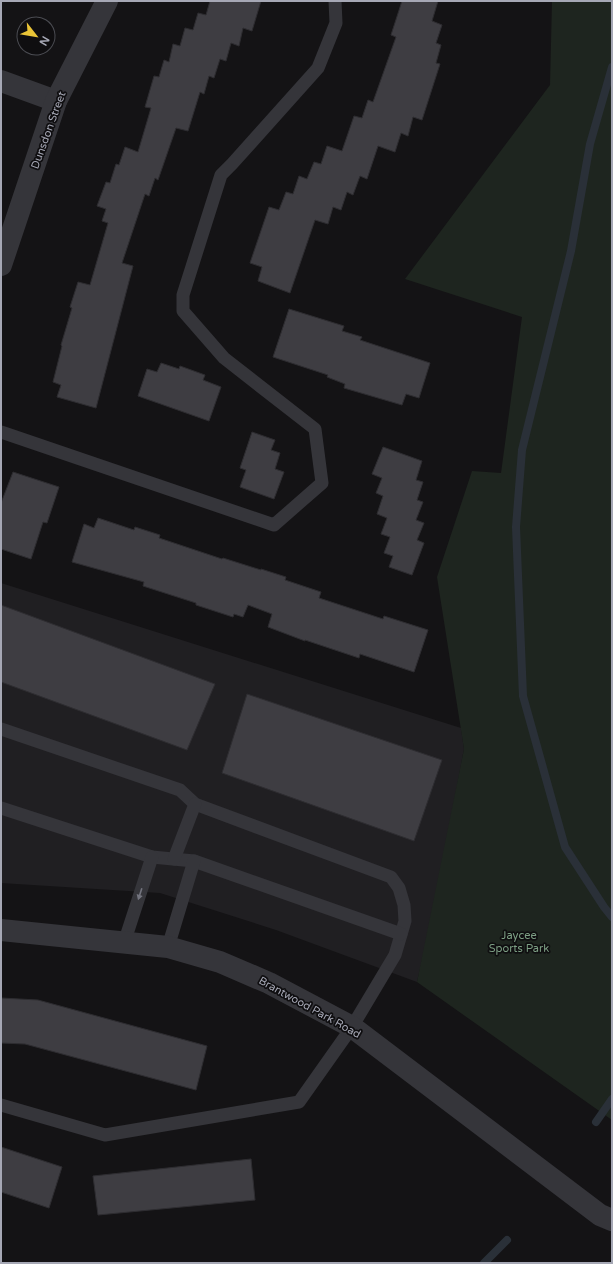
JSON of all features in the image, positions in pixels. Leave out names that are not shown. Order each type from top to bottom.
[{"type":"street","name":"Dunsdon Street","points":[[1,265],[56,101],[106,1]]},
{"type":"street","points":[[1,81],[56,101]]},
{"type":"street","name":"Brantwood Park Road","points":[[1,930],[124,943],[168,946],[220,962],[269,983],[352,1027],[600,1215],[612,1220]]},
{"type":"lane","points":[[1,432],[274,525],[322,483],[314,429],[224,358],[183,311],[183,295],[221,175],[318,68],[336,23],[335,1]]},
{"type":"lane","points":[[1,729],[180,790],[195,804],[391,877],[399,888],[404,904],[405,921],[395,955],[352,1027],[299,1102],[105,1135],[1,1105]]},
{"type":"lane","points":[[174,859],[195,804]]},
{"type":"lane","points":[[1,808],[152,857],[194,861],[401,934]]},
{"type":"lane","points":[[124,943],[152,857]]},
{"type":"lane","points":[[168,946],[194,861]]},
{"type":"shaded area","points":[[1,583],[461,728],[464,749],[433,913],[417,982],[276,930],[160,893],[1,883]]},
{"type":"green space","name":"Jaycee Sports Park","points":[[552,1],[612,1],[612,1120],[417,982],[464,749],[437,577],[472,471],[501,473],[522,317],[405,279],[550,85]]},
{"type":"building","points":[[210,1],[261,1],[252,31],[243,28],[239,46],[231,43],[226,61],[220,59],[214,78],[209,76],[204,94],[200,92],[188,131],[176,128],[158,180],[155,178],[149,196],[145,194],[122,263],[133,266],[96,408],[57,397],[61,385],[53,382],[61,345],[72,308],[70,307],[78,282],[90,285],[108,223],[102,221],[106,209],[97,206],[106,182],[110,183],[116,164],[119,165],[125,147],[138,152],[151,108],[145,107],[154,76],[159,77],[164,60],[169,62],[173,44],[180,46],[185,28],[193,30],[198,13],[206,15]]},
{"type":"building","points":[[402,1],[438,1],[432,21],[442,25],[436,43],[441,45],[436,63],[440,64],[422,120],[413,117],[408,136],[401,133],[395,152],[378,146],[367,179],[360,176],[353,195],[347,192],[341,210],[333,207],[328,224],[315,220],[290,293],[258,281],[262,267],[250,263],[269,207],[279,210],[286,192],[293,194],[299,176],[307,179],[314,162],[321,164],[327,146],[342,151],[354,116],[362,118],[368,100],[373,102],[396,37],[391,35]]},
{"type":"building","points":[[289,309],[344,326],[342,331],[362,337],[360,340],[430,363],[419,398],[406,394],[402,405],[344,388],[345,384],[327,377],[328,375],[273,357]]},
{"type":"building","points":[[161,363],[179,369],[180,366],[205,375],[203,380],[221,387],[209,421],[138,396],[147,369],[157,372]]},
{"type":"building","points":[[252,432],[275,440],[271,450],[280,453],[275,469],[284,472],[274,499],[240,487],[246,470],[240,468]]},
{"type":"building","points":[[383,447],[422,461],[416,480],[423,482],[417,500],[423,502],[416,520],[424,523],[417,540],[424,543],[412,575],[389,567],[393,556],[384,553],[390,537],[381,534],[387,518],[377,514],[383,496],[376,493],[382,478],[372,474]]},
{"type":"building","points":[[13,472],[59,487],[47,523],[43,522],[31,559],[1,549],[1,503]]},
{"type":"building","points":[[98,518],[134,530],[135,527],[160,535],[159,538],[222,559],[223,558],[286,577],[285,580],[321,592],[319,598],[383,619],[384,616],[428,630],[414,672],[360,654],[359,658],[305,641],[268,627],[272,614],[248,605],[243,617],[234,614],[233,617],[143,586],[144,582],[72,562],[84,524],[94,528]]},
{"type":"building","points":[[1,605],[215,684],[187,750],[1,682]]},
{"type":"building","points":[[247,694],[442,760],[414,841],[222,773]]},
{"type":"building","points":[[1,998],[38,1000],[207,1046],[196,1090],[25,1044],[1,1043]]},
{"type":"building","points":[[1,1147],[62,1167],[49,1208],[1,1192]]},
{"type":"building","points":[[251,1159],[255,1200],[98,1215],[93,1176]]},
{"type":"waterway","points":[[612,67],[590,144],[571,251],[522,450],[516,527],[523,696],[565,847],[612,917]]},
{"type":"waterway","points":[[596,1122],[612,1099]]},
{"type":"waterway","points":[[484,1263],[507,1240]]}]
